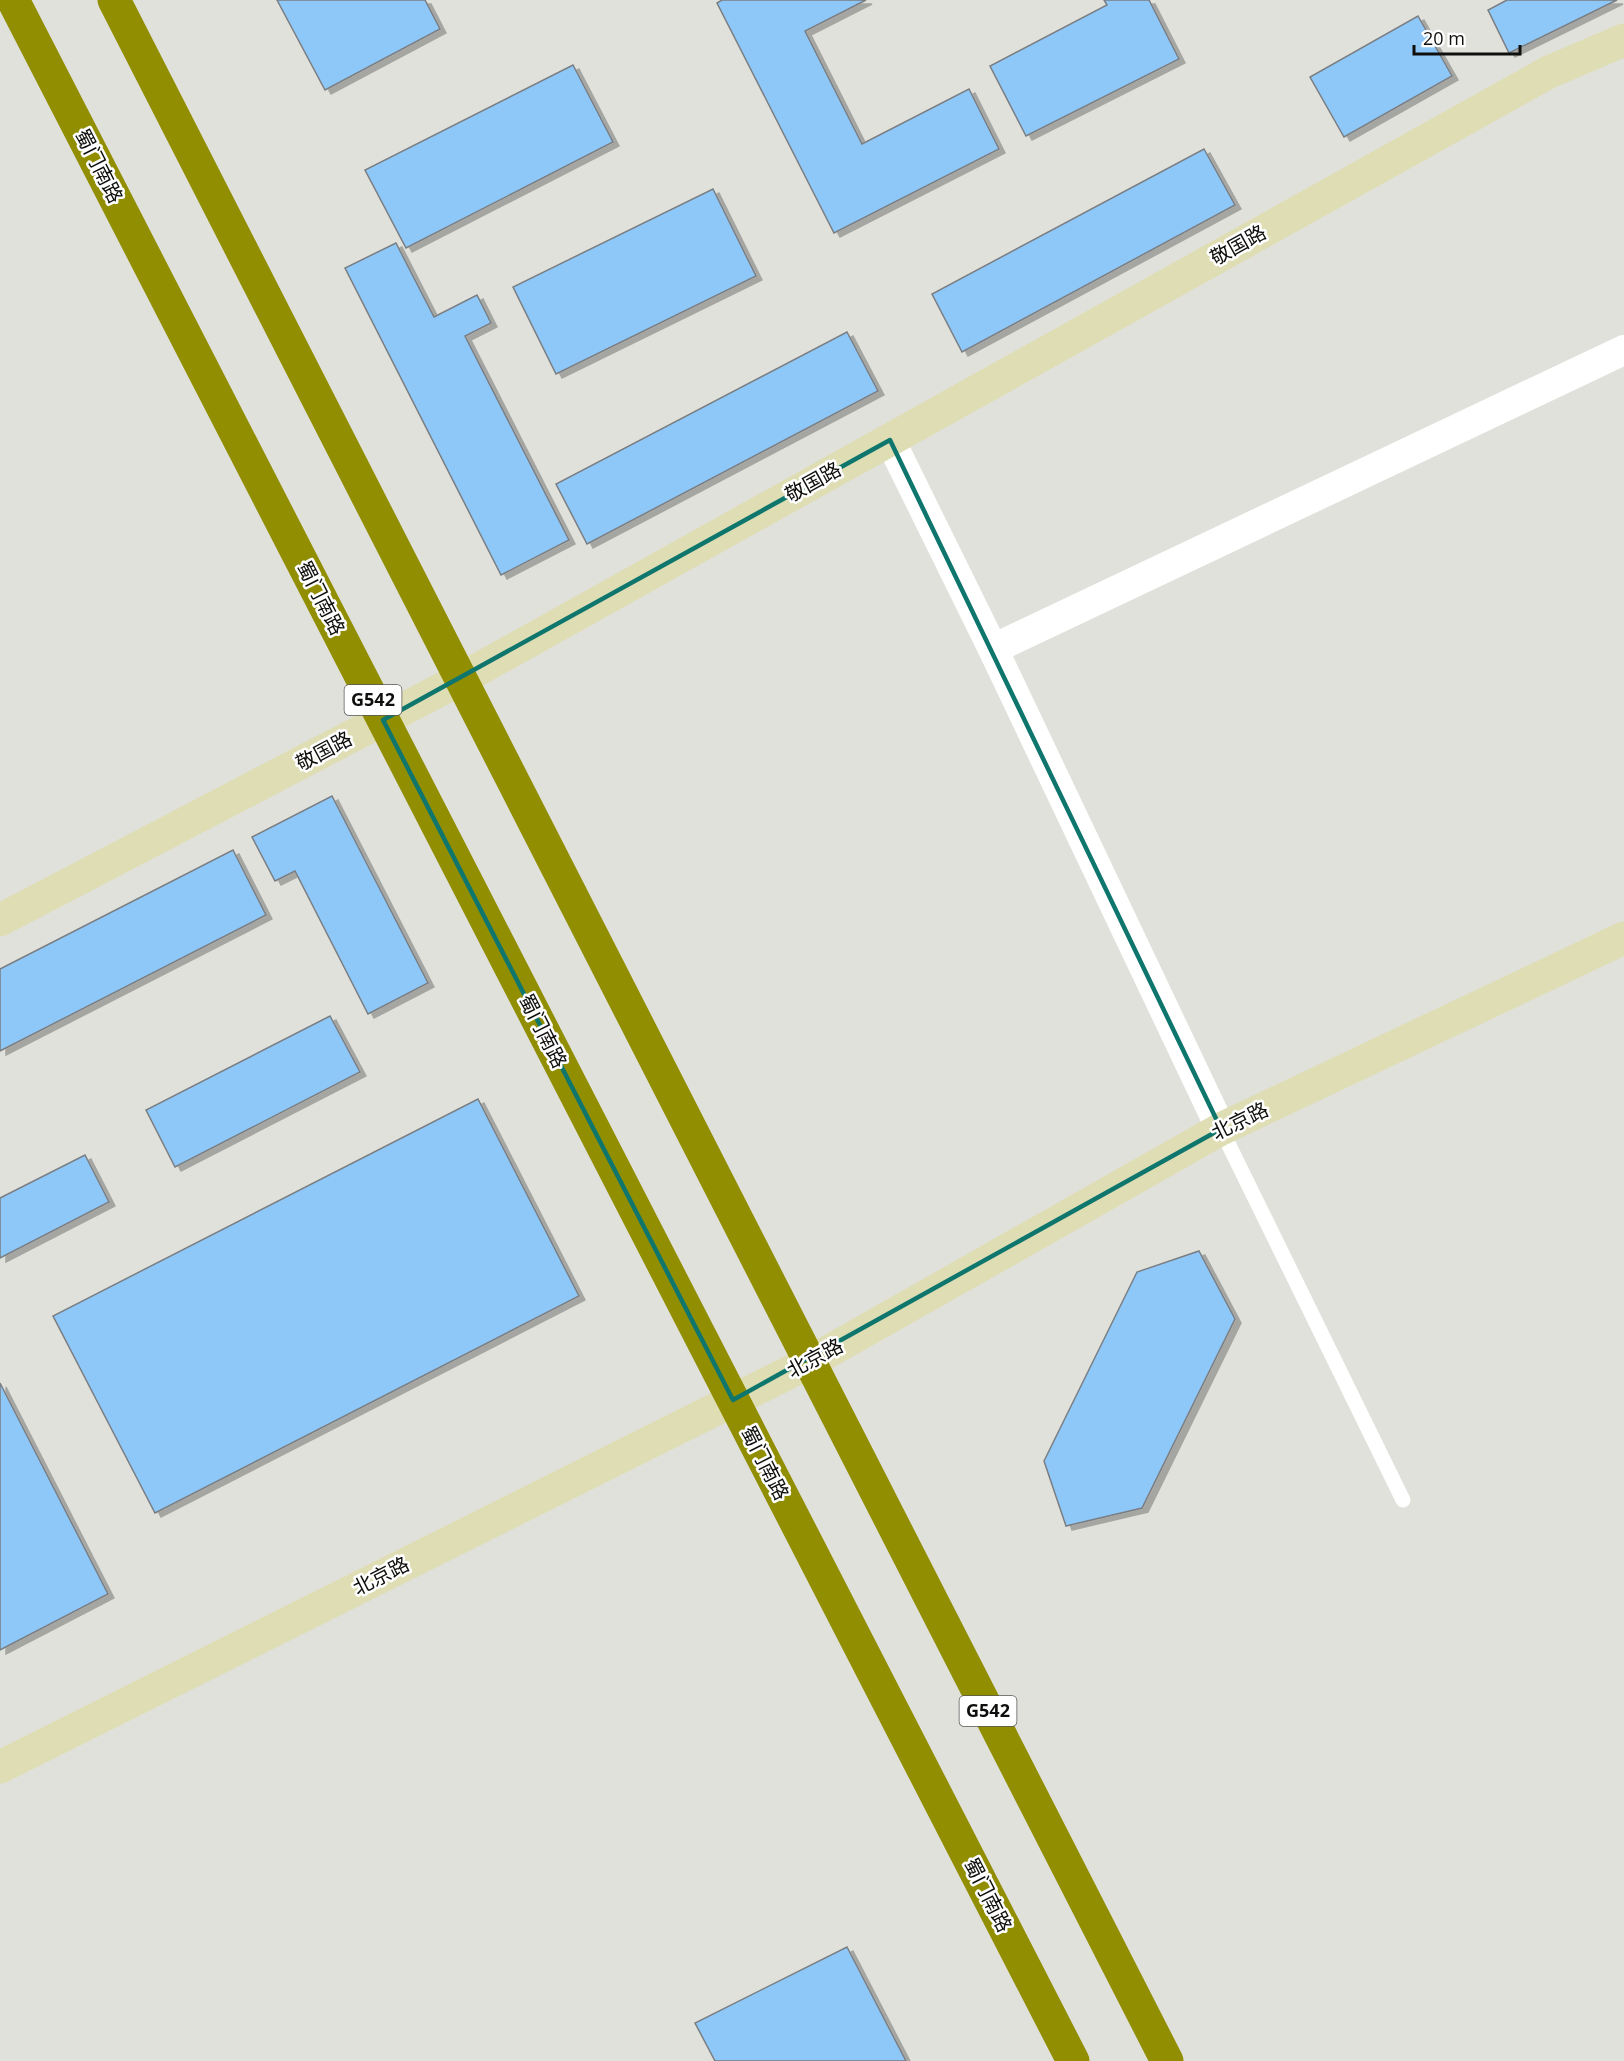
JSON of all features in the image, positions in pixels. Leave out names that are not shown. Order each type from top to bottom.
[{"type":"highway","name":"蜀门南路","points":[[13,0],[1073,2061]]},
{"type":"highway","name":"G542","points":[[114,0],[1167,2061]]},
{"type":"street","name":"敬国路","points":[[0,920],[461,680],[1549,72],[1624,40]]},
{"type":"street","points":[[993,649],[1624,350]]},
{"type":"street","points":[[890,440],[993,649],[1221,1129]]},
{"type":"street","name":"北京路","points":[[0,1767],[810,1362],[1221,1129],[1624,938]]},
{"type":"lane","points":[[1221,1129],[1403,1500]]},
{"type":"highlighted area","points":[[890,440],[1221,1129],[733,1400],[383,720]]},
{"type":"building","points":[[277,0],[425,0],[440,29],[325,90]]},
{"type":"building","points":[[722,0],[866,0],[805,31],[862,144],[969,89],[999,149],[834,233],[717,3]]},
{"type":"building","points":[[1104,0],[1149,0],[1179,59],[1026,136],[990,66],[1107,5]]},
{"type":"building","points":[[1507,0],[1617,0],[1509,53],[1488,10]]},
{"type":"building","points":[[1418,16],[1452,76],[1344,137],[1310,77]]},
{"type":"building","points":[[573,65],[613,142],[406,248],[365,170]]},
{"type":"building","points":[[1204,149],[1235,205],[962,352],[932,294]]},
{"type":"building","points":[[713,189],[756,276],[556,374],[513,287]]},
{"type":"building","points":[[396,243],[434,317],[477,295],[491,323],[465,336],[569,540],[501,575],[345,268]]},
{"type":"building","points":[[847,332],[878,391],[587,544],[556,484]]},
{"type":"building","points":[[332,796],[428,983],[368,1014],[295,871],[275,881],[252,837]]},
{"type":"building","points":[[233,850],[266,915],[0,1051],[0,969]]},
{"type":"building","points":[[330,1016],[360,1072],[175,1167],[146,1110]]},
{"type":"building","points":[[478,1099],[579,1296],[155,1513],[53,1316]]},
{"type":"building","points":[[85,1155],[109,1202],[0,1258],[0,1198]]},
{"type":"building","points":[[1199,1251],[1235,1319],[1142,1508],[1066,1526],[1044,1461],[1137,1272]]},
{"type":"building","points":[[0,1383],[108,1594],[0,1650]]},
{"type":"building","points":[[847,1947],[906,2061],[715,2061],[695,2023]]}]
